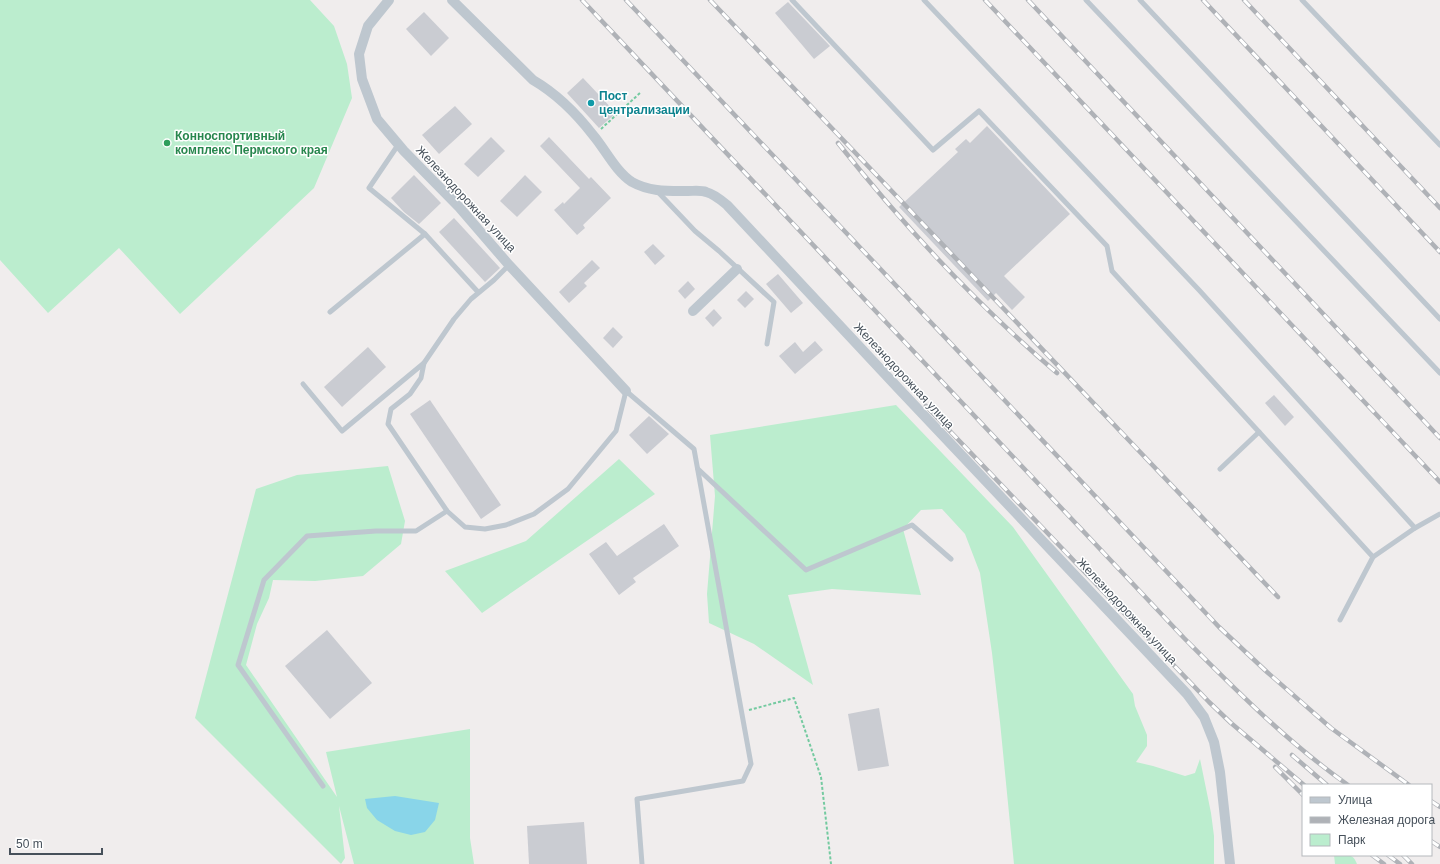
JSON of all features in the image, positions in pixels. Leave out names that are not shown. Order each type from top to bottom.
[{"type":"street","name":"Железнодорожная улица","points":[[389,0],[368,26],[358,54],[362,79],[377,119],[398,145],[459,207],[509,265],[626,391]]},
{"type":"street","name":"Железнодорожная улица","points":[[452,0],[533,80],[545,87],[572,109],[594,135],[615,166],[630,181],[657,191],[706,192],[717,197],[727,205],[899,390],[1187,694],[1204,717],[1214,742],[1220,772],[1230,864]]},
{"type":"street","points":[[693,311],[737,269]]},
{"type":"lane","points":[[792,0],[932,150],[979,111],[1107,246],[1112,271],[1373,557]]},
{"type":"lane","points":[[924,0],[1199,290],[1415,528]]},
{"type":"lane","points":[[1086,0],[1440,373]]},
{"type":"lane","points":[[1140,0],[1440,319]]},
{"type":"lane","points":[[1302,0],[1440,145]]},
{"type":"lane","points":[[398,145],[369,188],[424,234],[478,292]]},
{"type":"lane","points":[[657,191],[695,232],[719,251],[774,302],[767,344]]},
{"type":"lane","points":[[330,312],[424,234]]},
{"type":"lane","points":[[303,384],[342,431],[424,363],[454,319],[471,299],[509,265]]},
{"type":"lane","points":[[424,363],[421,378],[410,394],[391,409],[388,424],[447,511],[465,527],[485,529],[506,525],[534,514],[568,489],[616,431],[626,391],[694,449],[751,764],[743,781],[637,799],[642,864]]},
{"type":"lane","points":[[1220,469],[1259,432]]},
{"type":"lane","points":[[698,469],[806,570],[912,525],[951,559]]},
{"type":"lane","points":[[323,786],[238,665],[264,580],[307,536],[376,531],[416,531],[447,511]]},
{"type":"lane","points":[[1340,620],[1373,557],[1415,528],[1440,514]]},
{"type":"path","points":[[594,135],[640,93]]},
{"type":"path","points":[[742,712],[794,698],[821,777],[831,864]]},
{"type":"green space","name":"Конноспортивный комплекс Пермского края","points":[[0,0],[310,0],[334,26],[347,64],[352,98],[314,188],[180,314],[119,248],[48,313],[0,260]]},
{"type":"green space","points":[[896,405],[1013,527],[1133,694],[1135,706],[1147,735],[1147,746],[1136,762],[1185,776],[1195,773],[1200,759],[1211,813],[1214,836],[1214,864],[1014,864],[992,653],[980,573],[965,534],[942,509],[921,510],[903,529],[921,595],[832,589],[788,595],[813,685],[754,644],[709,623],[707,594],[715,496],[710,435]]},
{"type":"green space","points":[[619,459],[655,494],[482,613],[445,571],[526,541]]},
{"type":"green space","points":[[388,466],[405,521],[401,544],[363,576],[315,581],[273,580],[269,598],[257,624],[246,665],[337,797],[326,752],[470,729],[470,838],[474,864],[354,864],[339,806],[345,858],[341,864],[195,718],[256,489],[297,475]]},
{"type":"green space","points":[[1334,856],[1351,856],[1357,864],[1335,864]]},
{"type":"water","points":[[395,796],[439,803],[435,820],[425,832],[411,835],[395,831],[377,820],[367,808],[365,799]]},
{"type":"building","points":[[788,2],[830,46],[814,59],[775,13]]},
{"type":"building","points":[[424,12],[449,38],[431,56],[406,29]]},
{"type":"building","name":"Пост централизации","points":[[583,78],[616,113],[599,128],[567,93]]},
{"type":"building","points":[[455,106],[472,124],[439,154],[422,135]]},
{"type":"building","points":[[987,126],[1070,214],[1004,276],[1025,297],[1012,310],[996,293],[988,301],[899,207],[958,152],[955,149],[966,139],[970,143]]},
{"type":"building","points":[[491,137],[505,151],[478,177],[464,164]]},
{"type":"building","points":[[549,137],[589,179],[591,177],[611,198],[583,225],[585,228],[577,235],[554,210],[563,202],[564,204],[580,188],[540,146]]},
{"type":"building","points":[[414,175],[441,203],[419,224],[404,212],[391,198]]},
{"type":"building","points":[[525,175],[542,192],[517,217],[500,201]]},
{"type":"building","points":[[454,218],[500,268],[485,282],[439,232]]},
{"type":"building","points":[[653,244],[665,256],[655,265],[644,252]]},
{"type":"building","points":[[592,260],[600,268],[584,283],[587,286],[569,303],[559,292]]},
{"type":"building","points":[[778,274],[803,303],[791,313],[766,284]]},
{"type":"building","points":[[688,281],[695,289],[685,299],[678,291]]},
{"type":"building","points":[[746,291],[754,299],[745,308],[737,300]]},
{"type":"building","points":[[714,309],[722,318],[713,327],[705,318]]},
{"type":"building","points":[[613,327],[623,337],[613,348],[603,338]]},
{"type":"building","points":[[815,341],[823,350],[795,374],[779,356],[795,342],[803,352]]},
{"type":"building","points":[[368,347],[386,367],[342,407],[324,387]]},
{"type":"building","points":[[1274,395],[1294,417],[1285,426],[1265,403]]},
{"type":"building","points":[[430,400],[501,505],[481,519],[410,414]]},
{"type":"building","points":[[649,416],[669,434],[647,454],[629,435]]},
{"type":"building","points":[[664,524],[679,546],[633,578],[636,582],[619,595],[589,554],[606,542],[617,556]]},
{"type":"building","points":[[327,630],[372,683],[330,719],[285,666]]},
{"type":"building","points":[[879,708],[889,766],[858,771],[848,714]]},
{"type":"building","points":[[584,822],[587,864],[529,864],[527,826]]},
{"type":"railway","points":[[582,0],[1184,638],[1283,733],[1347,784]]},
{"type":"railway","points":[[626,0],[1219,627],[1267,672],[1331,728],[1408,784]]},
{"type":"railway","points":[[710,0],[1278,597]]},
{"type":"railway","points":[[985,0],[1440,482]]},
{"type":"railway","points":[[1028,0],[1440,438]]},
{"type":"railway","points":[[1203,0],[1440,252]]},
{"type":"railway","points":[[1244,0],[1440,208]]},
{"type":"railway","points":[[838,143],[863,174],[942,263],[998,320],[1057,373]]},
{"type":"railway","points":[[926,406],[1209,702],[1231,723],[1303,784]]},
{"type":"railway","points":[[1292,755],[1326,784]]},
{"type":"railway","points":[[1275,767],[1302,794]]},
{"type":"railway","points":[[1432,802],[1440,807]]},
{"type":"railway","points":[[1432,842],[1440,847]]},
{"type":"railway","points":[[1373,856],[1384,864]]},
{"type":"railway","points":[[1389,856],[1400,864]]},
{"type":"railway","points":[[1404,856],[1412,864]]},
{"type":"place","name":"Пост централизации","points":[[591,103]]},
{"type":"place","name":"Конноспортивный комплекс Пермского края","points":[[167,143]]}]
